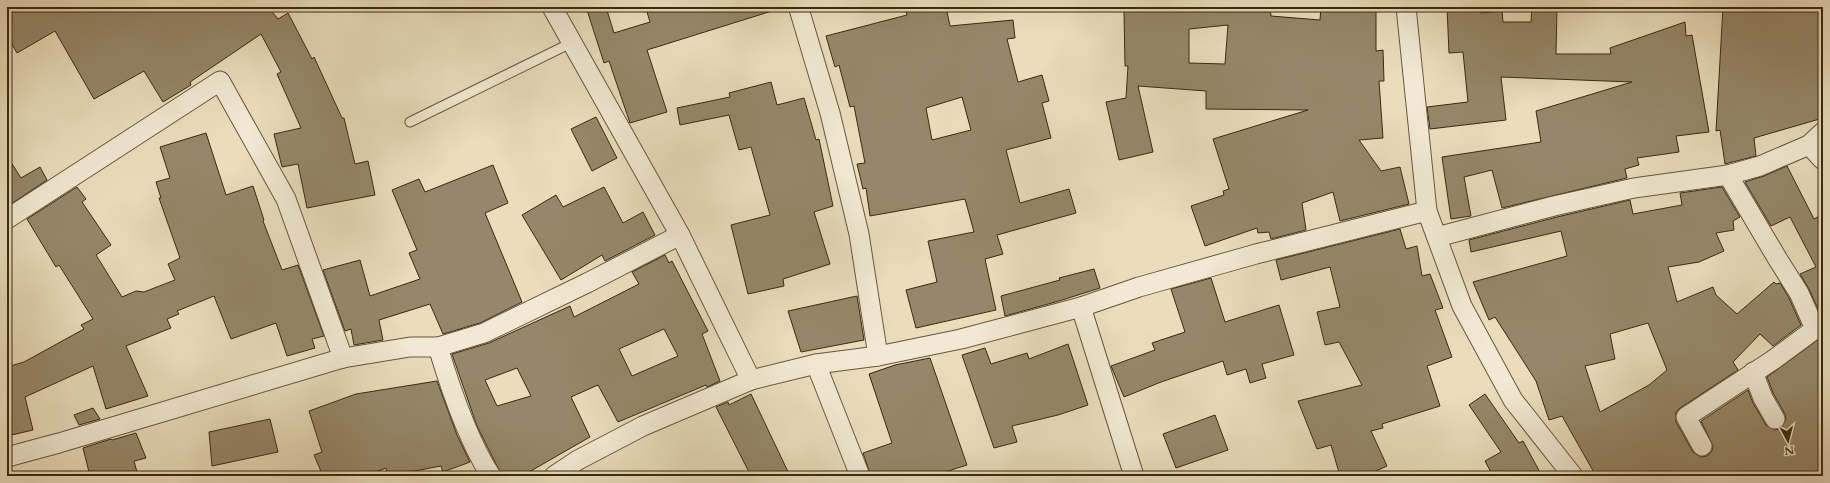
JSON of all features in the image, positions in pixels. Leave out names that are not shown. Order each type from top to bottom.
[{"type":"street","points":[[552,7],[680,236],[751,380]]},
{"type":"street","points":[[1406,7],[1426,211],[1462,306],[1513,400],[1563,473]]},
{"type":"street","points":[[799,9],[830,113],[859,234],[878,356]]},
{"type":"street","points":[[7,219],[220,82],[286,199],[343,358]]},
{"type":"street","points":[[1437,237],[1554,206],[1634,188],[1728,175],[1760,166],[1809,145],[1823,132]]},
{"type":"street","points":[[1809,145],[1823,160]]},
{"type":"street","points":[[1702,446],[1686,417],[1773,360],[1815,329],[1800,293],[1777,258],[1728,175]]},
{"type":"street","points":[[554,476],[578,460],[643,426],[751,380],[816,364],[878,356],[961,339],[1081,307],[1139,287],[1256,254],[1426,211]]},
{"type":"street","points":[[7,457],[59,443],[343,358],[410,347],[438,347],[484,333],[680,236]]},
{"type":"street","points":[[1081,307],[1134,476]]},
{"type":"street","points":[[438,347],[446,374],[480,458],[491,476]]},
{"type":"street","points":[[816,364],[860,476]]},
{"type":"street","points":[[1753,372],[1763,398],[1775,419]]},
{"type":"lane","points":[[410,122],[572,43]]},
{"type":"building","points":[[7,7],[268,7],[278,19],[288,13],[312,59],[314,57],[342,118],[344,118],[355,164],[368,161],[375,195],[307,208],[298,164],[282,167],[274,134],[301,128],[277,74],[281,72],[261,34],[190,82],[191,85],[163,102],[144,71],[94,99],[55,31],[17,53],[7,36]]},
{"type":"building","points":[[586,7],[606,7],[614,33],[650,22],[647,12],[661,7],[772,7],[772,11],[647,50],[667,112],[630,123],[609,61],[604,63]]},
{"type":"building","points":[[905,7],[946,7],[950,26],[1013,20],[1015,38],[1007,39],[1018,82],[1042,75],[1049,101],[1042,103],[1051,138],[1006,150],[1020,203],[1069,189],[1076,213],[997,235],[1003,254],[985,259],[996,310],[916,328],[906,290],[937,282],[928,241],[974,232],[965,199],[870,216],[866,188],[863,189],[857,164],[865,163],[854,106],[850,107],[839,65],[835,67],[826,36],[907,15]],"holes":[[[962,97],[971,130],[932,140],[926,108]]]},
{"type":"building","points":[[1171,7],[1270,7],[1271,16],[1320,20],[1321,7],[1376,7],[1376,51],[1383,50],[1384,81],[1379,81],[1383,138],[1359,140],[1381,171],[1400,167],[1409,204],[1340,221],[1333,192],[1302,203],[1306,230],[1271,239],[1269,232],[1258,233],[1257,228],[1205,246],[1191,206],[1224,195],[1223,191],[1229,189],[1213,139],[1308,110],[1206,109],[1206,91],[1138,86],[1153,152],[1119,160],[1106,102],[1126,98],[1128,66],[1125,66],[1124,11]],"holes":[[[1228,25],[1225,64],[1189,63],[1189,29]]]},
{"type":"building","points":[[1447,7],[1480,7],[1481,13],[1502,11],[1503,22],[1531,22],[1532,7],[1557,7],[1556,54],[1611,54],[1610,48],[1685,22],[1686,36],[1692,35],[1709,132],[1676,136],[1679,152],[1637,158],[1639,165],[1625,169],[1627,178],[1502,208],[1492,170],[1464,177],[1471,216],[1451,219],[1442,157],[1541,142],[1536,111],[1632,82],[1501,77],[1506,120],[1430,129],[1427,107],[1468,102],[1463,52],[1449,53]]},
{"type":"building","points":[[1723,7],[1823,7],[1823,118],[1754,138],[1756,156],[1725,164],[1720,130],[1716,131]]},
{"type":"building","points":[[771,82],[777,105],[804,98],[816,140],[819,139],[833,206],[814,212],[830,264],[783,279],[784,286],[748,294],[731,225],[770,215],[751,147],[739,150],[729,115],[680,125],[677,108],[730,97],[729,93]]},
{"type":"building","points":[[596,117],[617,158],[592,171],[571,129]]},
{"type":"building","points":[[206,133],[226,195],[253,186],[264,220],[263,221],[282,270],[298,265],[324,336],[312,339],[315,348],[287,356],[276,323],[231,339],[214,296],[177,311],[179,314],[167,319],[171,328],[126,346],[148,396],[106,409],[93,366],[25,397],[33,430],[7,436],[7,367],[24,362],[84,329],[81,325],[93,319],[59,265],[56,267],[27,219],[77,187],[86,199],[82,202],[111,245],[96,255],[122,297],[136,291],[144,292],[175,280],[168,264],[180,258],[159,198],[161,198],[156,182],[170,178],[160,147]]},
{"type":"building","points":[[7,156],[21,178],[40,167],[47,180],[11,204],[7,195]]},
{"type":"building","points":[[493,165],[508,203],[485,213],[522,302],[480,323],[443,334],[430,304],[379,320],[383,340],[354,345],[351,329],[345,331],[323,270],[360,260],[370,296],[420,279],[409,253],[417,250],[392,190],[419,179],[425,192]]},
{"type":"building","points":[[1787,166],[1814,219],[1823,214],[1823,320],[1809,289],[1800,274],[1816,267],[1790,217],[1771,226],[1745,182]]},
{"type":"building","points":[[604,187],[623,223],[643,212],[655,235],[605,261],[602,255],[561,280],[522,215],[556,195],[563,207]]},
{"type":"building","points":[[1722,187],[1740,217],[1733,221],[1734,230],[1716,233],[1724,251],[1699,262],[1668,267],[1677,302],[1713,287],[1716,295],[1737,314],[1774,282],[1776,284],[1780,283],[1789,298],[1801,325],[1773,346],[1760,334],[1733,362],[1738,370],[1680,408],[1676,412],[1676,422],[1693,452],[1701,457],[1707,456],[1712,451],[1713,446],[1701,421],[1748,390],[1753,403],[1766,425],[1775,430],[1781,428],[1786,419],[1785,414],[1773,393],[1767,377],[1823,336],[1823,476],[1596,476],[1562,416],[1549,420],[1536,381],[1495,317],[1489,320],[1473,282],[1567,256],[1561,231],[1471,252],[1469,240],[1630,200],[1633,214],[1682,205],[1680,193]],"holes":[[[1648,323],[1667,370],[1649,385],[1600,412],[1585,366],[1615,359],[1610,334]]]},
{"type":"building","points":[[1400,229],[1406,249],[1417,246],[1422,276],[1430,274],[1443,308],[1435,310],[1452,357],[1427,366],[1440,406],[1382,424],[1383,428],[1371,431],[1387,466],[1365,476],[1340,476],[1331,445],[1317,449],[1298,401],[1362,385],[1339,342],[1325,345],[1317,312],[1340,307],[1330,267],[1281,280],[1276,260]]},
{"type":"building","points":[[665,255],[669,263],[672,261],[708,331],[702,334],[720,381],[707,387],[706,385],[618,422],[598,385],[571,397],[590,437],[522,476],[502,476],[477,426],[452,354],[489,343],[570,306],[574,317],[639,284],[632,272]],"holes":[[[664,329],[678,356],[632,376],[619,349]],[[517,368],[531,396],[497,406],[485,380]]]},
{"type":"building","points":[[1094,269],[1100,288],[1005,316],[1001,296]]},
{"type":"building","points":[[1211,278],[1225,322],[1279,305],[1294,355],[1262,364],[1266,378],[1250,383],[1246,369],[1227,375],[1223,361],[1161,382],[1124,397],[1111,366],[1155,350],[1152,343],[1185,332],[1171,289]]},
{"type":"building","points":[[857,296],[864,340],[801,352],[788,311]]},
{"type":"building","points":[[1068,344],[1088,405],[1058,415],[1012,426],[1017,442],[994,448],[962,355],[985,348],[991,364],[1027,353],[1029,359]]},
{"type":"building","points":[[930,358],[967,465],[932,476],[871,476],[863,453],[892,443],[869,374],[895,365]]},
{"type":"building","points":[[437,381],[457,435],[470,462],[443,472],[441,466],[388,476],[386,468],[365,476],[323,476],[314,455],[322,452],[309,411],[356,394]]},
{"type":"building","points":[[751,394],[790,476],[751,476],[716,407],[728,402],[729,405]]},
{"type":"building","points":[[1485,394],[1519,443],[1523,441],[1542,476],[1493,476],[1485,461],[1501,452],[1469,405]]},
{"type":"building","points":[[93,408],[100,419],[79,425],[74,415]]},
{"type":"building","points":[[1215,415],[1228,450],[1176,468],[1163,434]]},
{"type":"building","points":[[270,419],[278,452],[212,466],[209,432]]},
{"type":"building","points":[[136,433],[146,458],[134,461],[138,476],[90,476],[83,448]]}]
